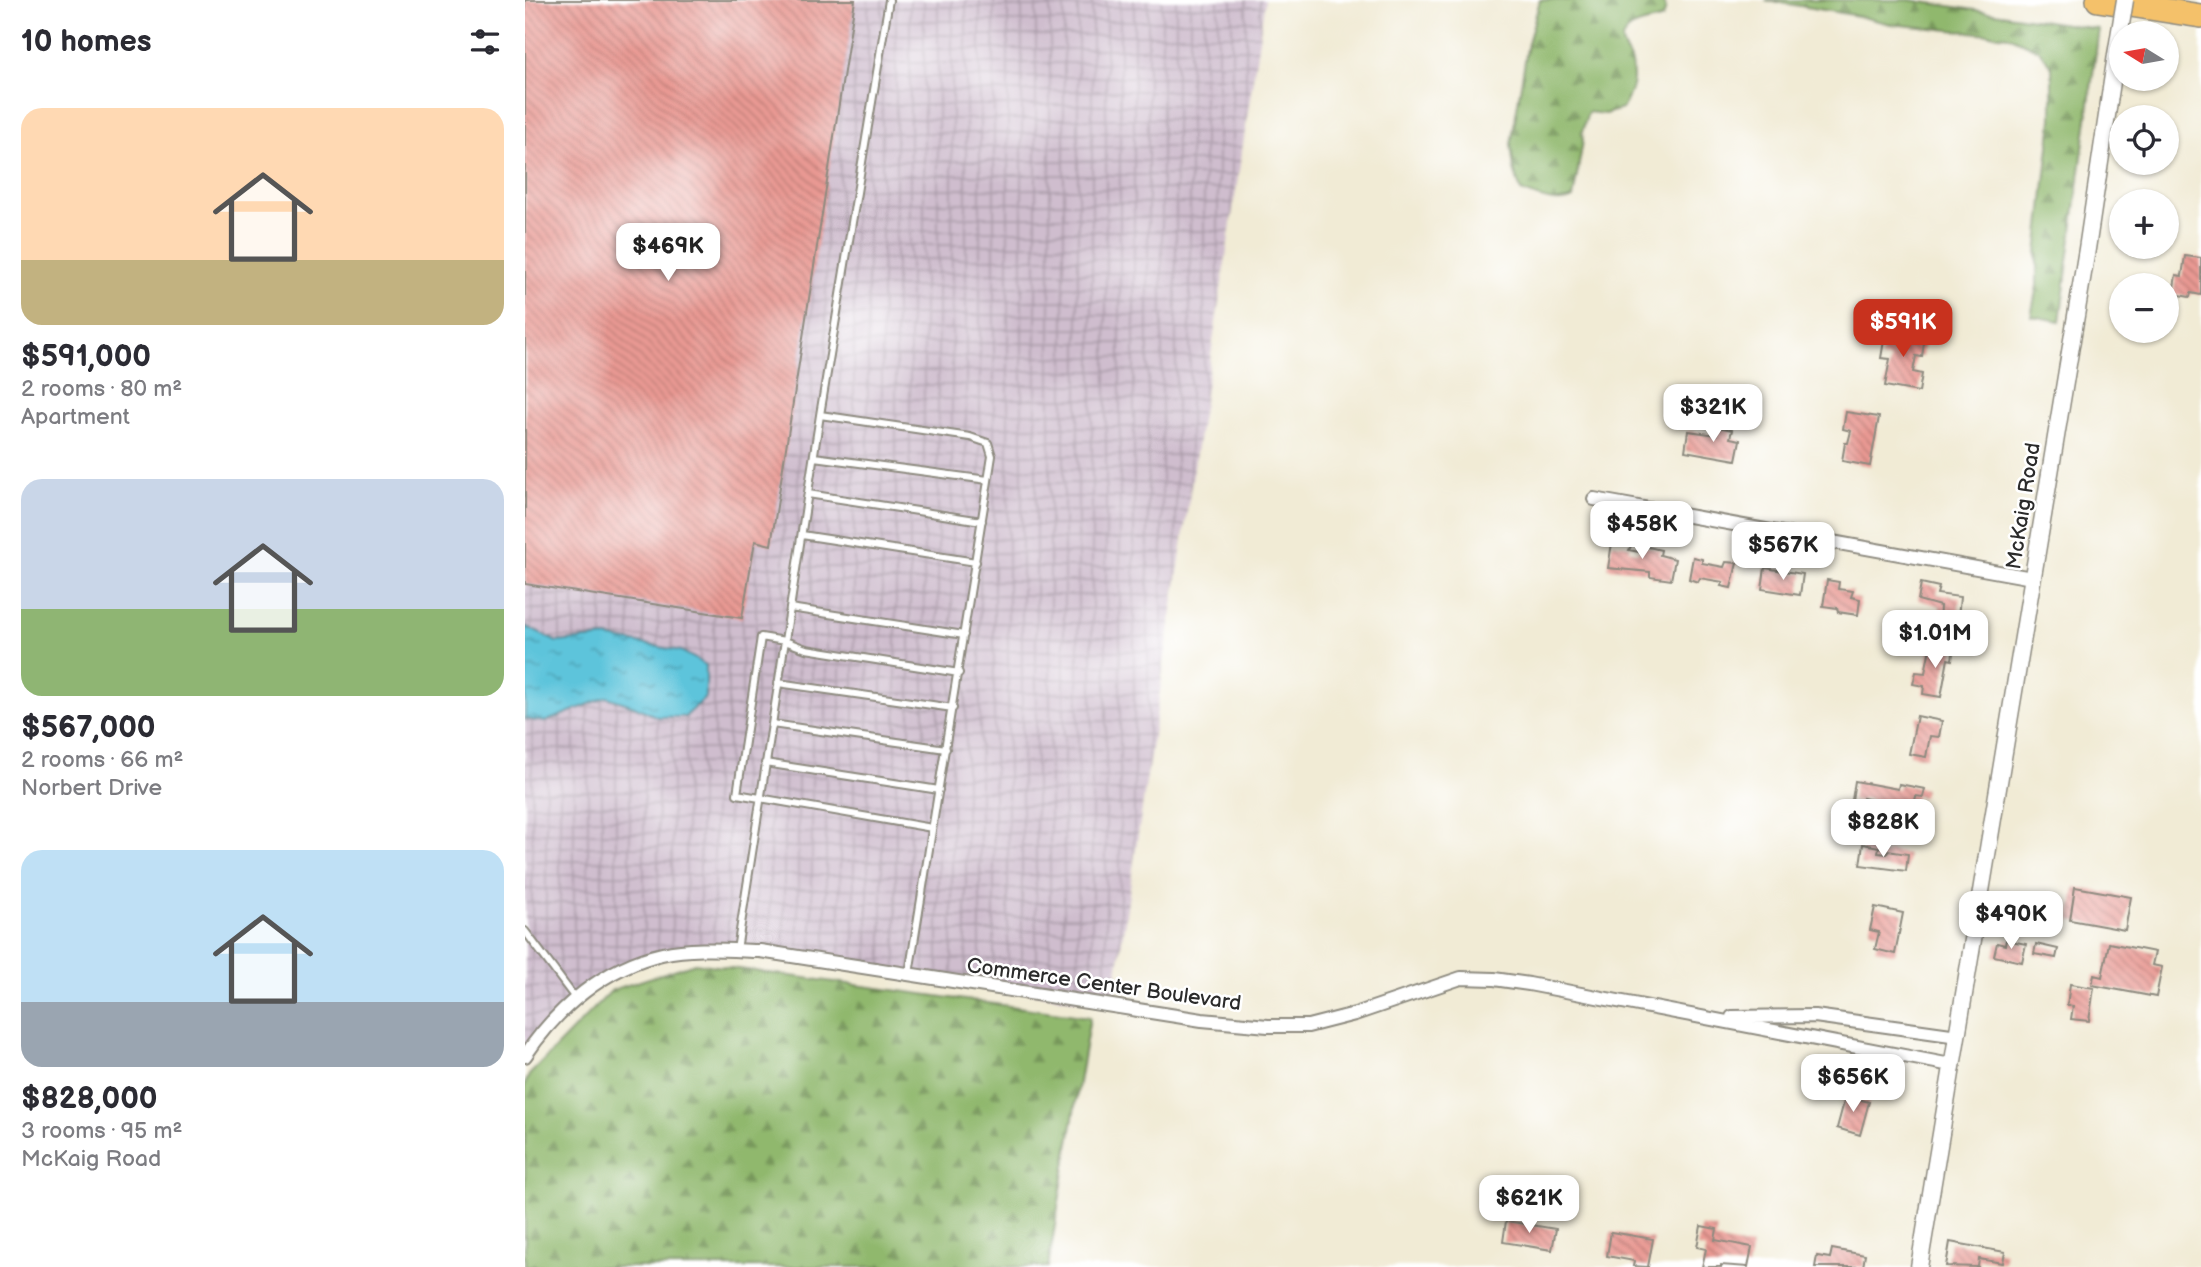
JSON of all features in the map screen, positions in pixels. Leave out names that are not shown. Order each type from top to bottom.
[{"type":"highway","points":[[2098,0],[2201,16]]},
{"type":"street","name":"McKaig Road","points":[[1919,1267],[2087,249],[2125,0]]},
{"type":"street","points":[[1594,499],[2032,578]]},
{"type":"street","name":"Commerce Center Boulevard","points":[[525,1056],[538,1036],[575,998],[615,971],[662,954],[706,949],[760,951],[1202,1020],[1268,1026],[1308,1026],[1355,1014],[1461,978],[1494,979],[1951,1065]]},
{"type":"street","name":"Commerce Center Boulevard","points":[[1707,1018],[1815,1016],[1958,1036]]},
{"type":"lane","points":[[737,950],[820,415],[889,0]]},
{"type":"lane","points":[[820,415],[970,437],[988,443],[992,456],[909,974]]},
{"type":"lane","points":[[814,457],[988,480]]},
{"type":"lane","points":[[808,494],[982,521]]},
{"type":"lane","points":[[801,535],[976,562]]},
{"type":"lane","points":[[790,608],[964,635]]},
{"type":"lane","points":[[932,828],[737,794],[758,650],[761,637],[785,641],[806,649],[959,673]]},
{"type":"lane","points":[[778,682],[953,708]]},
{"type":"lane","points":[[772,724],[946,749]]},
{"type":"lane","points":[[765,763],[939,790]]},
{"type":"lane","points":[[525,931],[575,998]]},
{"type":"shaded area","points":[[525,0],[1265,0],[1112,1006],[760,951],[662,954],[575,998],[525,1056]]},
{"type":"green space","points":[[1540,0],[1661,0],[1666,8],[1663,18],[1635,26],[1622,38],[1633,73],[1630,94],[1622,109],[1605,114],[1588,112],[1582,132],[1583,141],[1573,198],[1560,201],[1547,200],[1521,191],[1514,170],[1511,144],[1528,43]]},
{"type":"green space","points":[[1765,0],[1910,0],[2099,29],[2060,321],[2031,316],[2037,286],[2037,254],[2052,119],[2052,67],[2039,50],[2009,36],[1891,24]]},
{"type":"green space","points":[[695,963],[1090,1017],[1048,1267],[525,1267],[525,1085],[529,1075],[612,990]]},
{"type":"water","points":[[525,626],[557,642],[606,637],[681,651],[706,665],[706,697],[685,717],[657,717],[607,697],[545,722],[525,719]]},
{"type":"building","points":[[525,0],[855,0],[771,545],[755,541],[742,618],[525,584]]},
{"type":"building","points":[[2185,256],[2201,258],[2201,295],[2179,295],[2179,276],[2182,276]]},
{"type":"building","points":[[1886,329],[1925,336],[1922,357],[1916,356],[1913,372],[1922,374],[1919,392],[1885,386],[1890,359],[1881,358]]},
{"type":"building","points":[[1846,412],[1879,417],[1870,466],[1842,461],[1845,443],[1848,443],[1851,431],[1843,429]]},
{"type":"building","points":[[1718,427],[1732,430],[1730,438],[1740,440],[1736,460],[1685,451],[1688,431],[1716,435]]},
{"type":"building","points":[[1612,543],[1631,546],[1629,550],[1639,552],[1640,545],[1661,550],[1660,555],[1675,559],[1671,580],[1650,577],[1650,572],[1608,568]]},
{"type":"building","points":[[1693,557],[1702,559],[1702,563],[1724,567],[1726,562],[1737,563],[1731,588],[1721,586],[1723,582],[1700,578],[1698,582],[1689,579]]},
{"type":"building","points":[[1765,568],[1803,574],[1800,595],[1762,589]]},
{"type":"building","points":[[1827,580],[1839,582],[1838,589],[1853,591],[1851,597],[1860,599],[1858,615],[1823,606]]},
{"type":"building","points":[[1921,583],[1939,587],[1937,594],[1960,597],[1957,628],[1939,624],[1940,606],[1918,600]]},
{"type":"building","points":[[1931,643],[1954,647],[1952,660],[1948,659],[1941,697],[1923,694],[1924,686],[1913,684],[1916,672],[1925,673]]},
{"type":"building","points":[[1917,716],[1942,721],[1939,737],[1930,736],[1926,757],[1909,754]]},
{"type":"building","points":[[1855,781],[1898,789],[1899,784],[1925,789],[1923,797],[1916,796],[1912,815],[1870,807],[1872,800],[1852,800]]},
{"type":"building","points":[[1863,844],[1879,847],[1878,853],[1887,854],[1888,851],[1908,854],[1906,871],[1860,865]]},
{"type":"building","points":[[2075,887],[2131,897],[2125,930],[2070,920]]},
{"type":"building","points":[[1875,907],[1903,913],[1895,954],[1875,949],[1879,932],[1870,930]]},
{"type":"building","points":[[2006,940],[2026,944],[2022,962],[1994,956],[1997,943],[2005,945]]},
{"type":"building","points":[[2109,943],[2155,952],[2152,965],[2162,967],[2156,997],[2092,985],[2094,975],[2102,977]]},
{"type":"building","points":[[2036,944],[2058,949],[2056,958],[2034,954]]},
{"type":"building","points":[[2070,984],[2094,988],[2089,1021],[2071,1019],[2073,1006],[2067,1005]]},
{"type":"building","points":[[1847,1091],[1855,1094],[1854,1098],[1869,1102],[1860,1135],[1837,1128]]},
{"type":"building","points":[[1506,1221],[1556,1229],[1552,1250],[1503,1242]]},
{"type":"building","points":[[1701,1226],[1717,1229],[1715,1240],[1752,1247],[1748,1267],[1702,1267],[1706,1249],[1697,1247]]},
{"type":"building","points":[[1611,1232],[1653,1239],[1648,1267],[1633,1266],[1634,1261],[1607,1256]]},
{"type":"building","points":[[1950,1242],[2005,1252],[2003,1263],[1979,1259],[1978,1267],[1946,1266]]},
{"type":"building","points":[[1832,1249],[1865,1255],[1863,1267],[1815,1267],[1817,1256],[1830,1258]]}]
